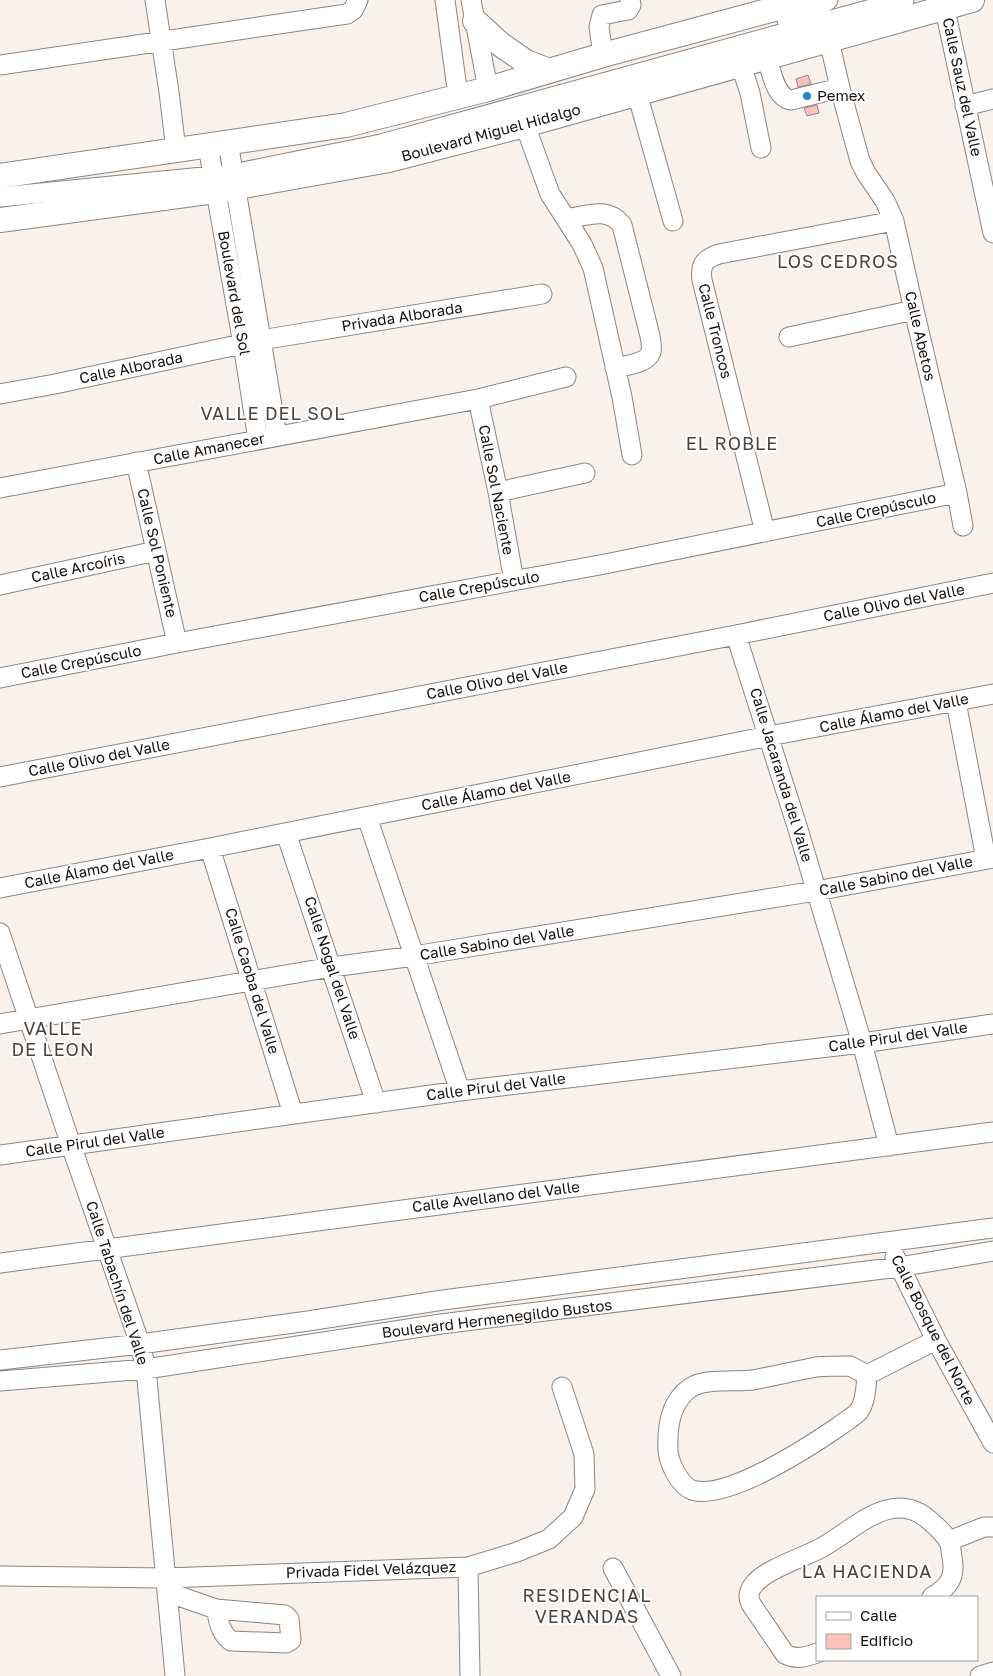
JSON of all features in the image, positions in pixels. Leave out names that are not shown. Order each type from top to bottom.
[{"type":"main road","points":[[0,176],[176,150],[215,148],[346,125],[488,89],[603,55],[808,0]]},
{"type":"main road","name":"Boulevard Miguel Hidalgo","points":[[0,220],[224,182],[388,160],[741,65],[944,4],[972,0]]},
{"type":"main road","points":[[473,10],[500,44],[526,62],[549,71]]},
{"type":"street","points":[[155,0],[176,150]]},
{"type":"street","points":[[0,65],[347,14],[353,10],[358,0]]},
{"type":"street","points":[[445,0],[458,96]]},
{"type":"street","points":[[603,55],[599,26],[601,7],[628,10],[631,5],[630,0]]},
{"type":"street","points":[[407,108],[437,113],[468,110],[770,26],[808,13],[828,0]]},
{"type":"street","points":[[0,198],[224,182],[381,144],[904,0]]},
{"type":"street","name":"Calle Sauz del Valle","points":[[944,4],[965,106],[989,198],[993,233]]},
{"type":"street","points":[[473,10],[488,89]]},
{"type":"street","name":"Calle Abetos","points":[[829,40],[860,161],[885,201],[894,220],[963,526]]},
{"type":"street","points":[[767,57],[779,92],[786,99],[790,100],[840,88]]},
{"type":"street","points":[[741,65],[750,93],[761,148]]},
{"type":"street","points":[[637,94],[673,220]]},
{"type":"street","points":[[965,106],[993,99]]},
{"type":"street","points":[[525,124],[550,194],[582,244],[593,268],[632,455]]},
{"type":"street","points":[[0,185],[215,148]]},
{"type":"street","name":"Boulevard del Sol","points":[[215,148],[224,182],[252,342],[278,436]]},
{"type":"street","points":[[566,219],[606,214],[616,218],[622,226],[652,350],[650,355],[642,361],[615,368]]},
{"type":"street","name":"Calle Troncos","points":[[765,532],[702,280],[702,264],[710,257],[718,254],[894,220]]},
{"type":"street","name":"Privada Alborada","points":[[252,342],[542,294]]},
{"type":"street","points":[[790,337],[914,310]]},
{"type":"street","name":"Boulevard del Sol","points":[[252,342],[258,440]]},
{"type":"street","name":"Calle Alborada","points":[[0,394],[252,342]]},
{"type":"street","name":"Calle Amanecer","points":[[0,488],[478,399],[566,377]]},
{"type":"street","name":"Calle Sol Naciente","points":[[478,399],[498,492],[514,581]]},
{"type":"street","name":"Calle Sol Poniente","points":[[136,462],[177,643]]},
{"type":"street","points":[[498,492],[585,473]]},
{"type":"street","name":"Calle Crepúsculo","points":[[0,678],[177,643],[514,581],[957,493]]},
{"type":"street","name":"Calle Arcoíris","points":[[0,585],[156,551]]},
{"type":"street","name":"Calle Olivo del Valle","points":[[0,777],[736,635],[993,583]]},
{"type":"street","name":"Calle Jacaranda del Valle","points":[[736,635],[769,736],[862,1043],[890,1146]]},
{"type":"street","name":"Calle Álamo del Valle","points":[[0,888],[367,817],[769,736],[993,694]]},
{"type":"street","points":[[956,702],[990,858]]},
{"type":"street","points":[[367,817],[460,1091]]},
{"type":"street","name":"Calle Nogal del Valle","points":[[286,832],[376,1103]]},
{"type":"street","name":"Calle Caoba del Valle","points":[[210,848],[293,1114]]},
{"type":"street","name":"Calle Sabino del Valle","points":[[0,1024],[332,968],[816,891],[990,858]]},
{"type":"street","name":"Calle Tabachín del Valle","points":[[0,933],[140,1344],[146,1369],[175,1676]]},
{"type":"street","name":"Calle Pirul del Valle","points":[[0,1155],[460,1091],[862,1043],[993,1024]]},
{"type":"street","name":"Calle Avellano del Valle","points":[[0,1263],[993,1132]]},
{"type":"street","name":"Boulevard Hermenegildo Bustos","points":[[0,1360],[140,1344],[443,1300],[993,1228]]},
{"type":"street","name":"Calle Bosque del Norte","points":[[888,1242],[936,1340],[993,1443]]},
{"type":"street","name":"Boulevard Hermenegildo Bustos","points":[[0,1381],[146,1369],[441,1324],[899,1267],[993,1251]]},
{"type":"street","points":[[867,1375],[936,1340]]},
{"type":"street","points":[[850,1366],[867,1375],[865,1395],[859,1411],[803,1450],[755,1477],[710,1492],[690,1489],[678,1477],[668,1458],[667,1434],[670,1417],[679,1400],[690,1388],[702,1383],[752,1380],[818,1367],[850,1366]]},
{"type":"street","points":[[468,1567],[517,1552],[548,1539],[573,1517],[584,1489],[584,1454],[562,1387]]},
{"type":"street","points":[[816,1653],[805,1657],[791,1657],[781,1650],[749,1600],[749,1591],[758,1580],[768,1573],[832,1542],[879,1511],[902,1507],[924,1516],[936,1526],[949,1542],[954,1568],[952,1578],[943,1589],[933,1596]]},
{"type":"street","points":[[949,1542],[990,1524]]},
{"type":"street","name":"Privada Fidel Velázquez","points":[[0,1576],[166,1585],[468,1567],[470,1676]]},
{"type":"street","points":[[613,1568],[670,1676]]},
{"type":"street","points":[[166,1585],[216,1609]]},
{"type":"street","points":[[980,1676],[993,1672]]},
{"type":"building","points":[[808,75],[811,84],[798,87],[796,79]]},
{"type":"building","points":[[817,105],[819,113],[807,116],[804,108]]},
{"type":"place","name":"Pemex","points":[[807,96]]},
{"type":"district","name":"LOS CEDROS","points":[[838,262]]},
{"type":"district","name":"VALLE DEL SOL","points":[[273,414]]},
{"type":"district","name":"EL ROBLE","points":[[732,444]]},
{"type":"district","name":"VALLE DE LEON","points":[[53,1039]]},
{"type":"district","name":"LA HACIENDA","points":[[867,1572]]},
{"type":"district","name":"RESIDENCIAL VERANDAS","points":[[587,1606]]}]
